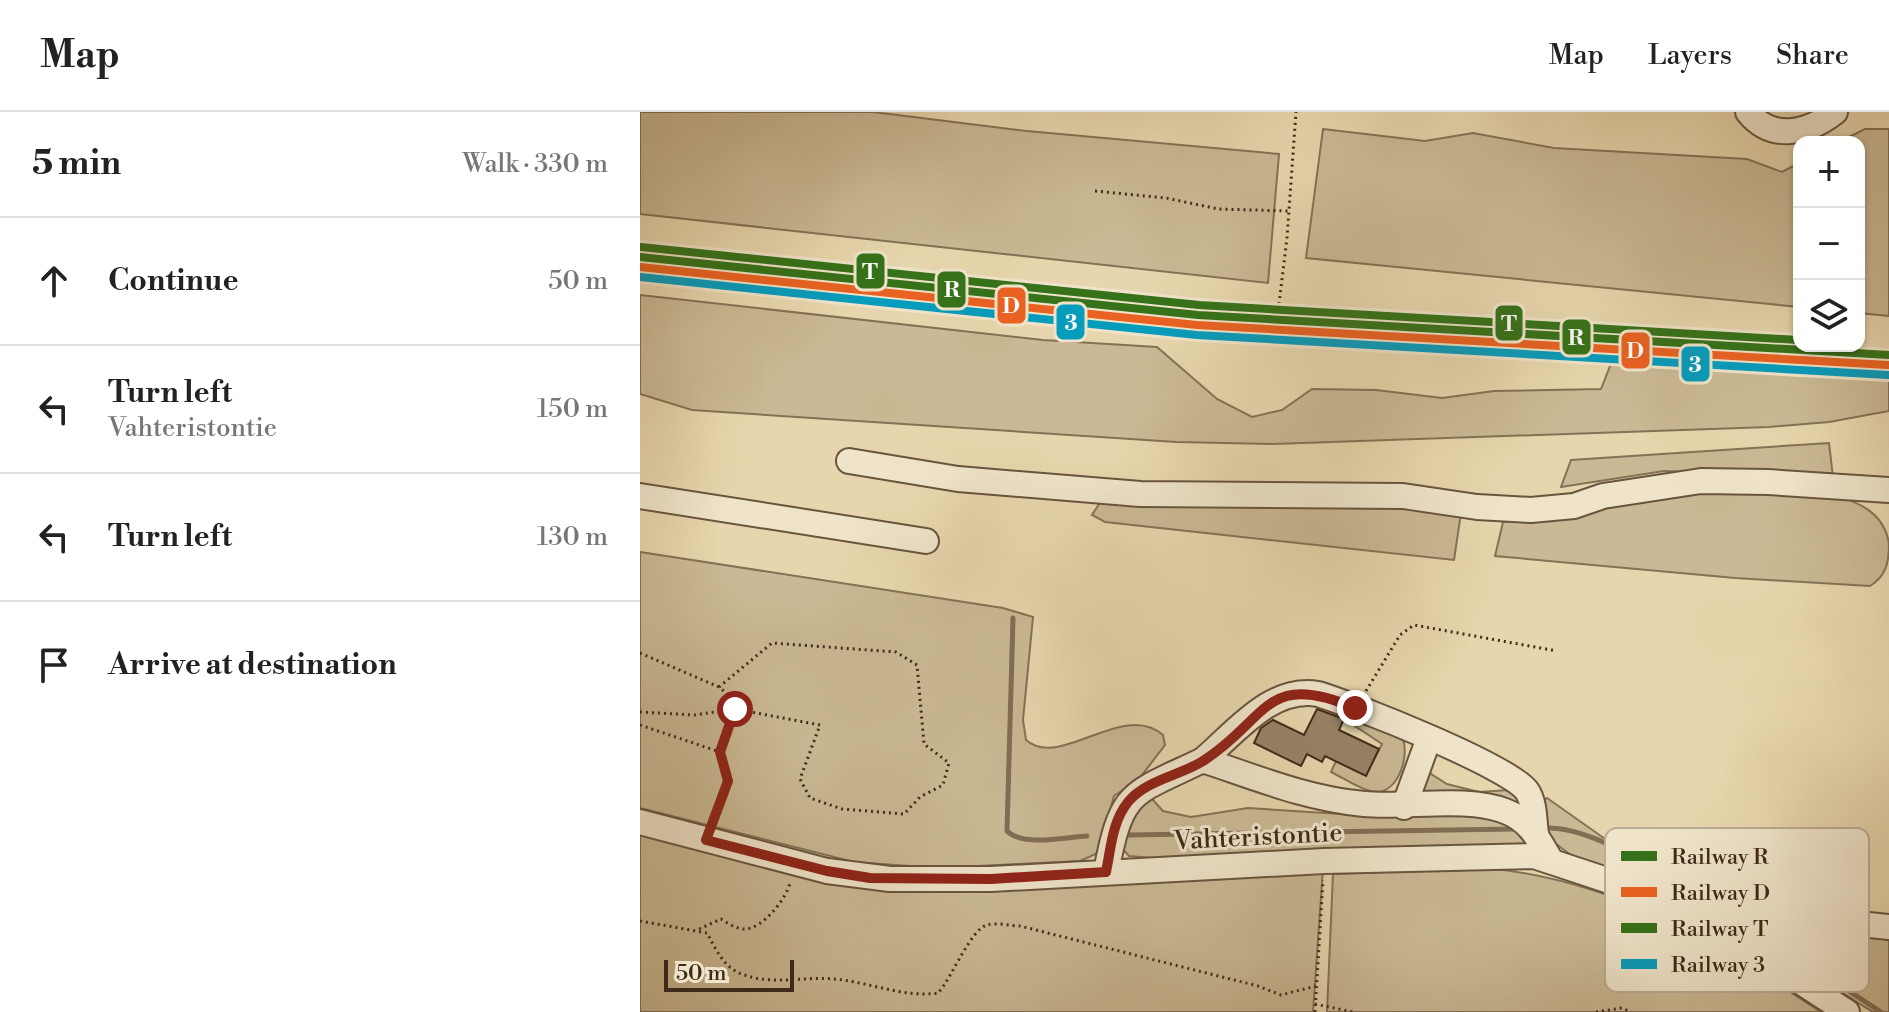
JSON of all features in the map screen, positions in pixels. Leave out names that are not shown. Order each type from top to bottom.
[{"type":"street","points":[[1748,112],[1758,124],[1776,131],[1803,130],[1835,112]]},
{"type":"street","points":[[849,461],[958,479],[1140,494],[1403,496],[1531,510],[1574,506],[1603,496],[1701,481],[1889,490]]},
{"type":"street","points":[[640,496],[926,541]]},
{"type":"street","points":[[1106,872],[1115,826],[1128,802],[1143,788],[1203,760],[1263,708],[1287,694],[1318,694],[1482,762],[1521,784],[1531,799],[1536,834]]},
{"type":"street","points":[[1404,807],[1429,738]]},
{"type":"street","points":[[1203,760],[1304,795],[1404,807],[1492,807],[1520,819],[1536,834],[1550,859]]},
{"type":"street","name":"Vahteristontie","points":[[640,822],[849,876],[890,879],[991,879],[1324,861],[1519,855],[1550,859],[1605,878]]},
{"type":"street","points":[[1869,925],[1889,927]]},
{"type":"street","name":"Vahteristontie","points":[[1816,992],[1847,1012]]},
{"type":"path","points":[[1279,304],[1296,112]]},
{"type":"path","points":[[1095,191],[1166,198],[1218,209],[1289,211]]},
{"type":"path","points":[[1355,708],[1400,635],[1414,625],[1557,651]]},
{"type":"path","points":[[640,712],[694,715],[735,709],[820,725],[800,779],[810,798],[842,809],[904,814],[920,797],[943,785],[949,763],[924,744],[917,665],[896,652],[772,643],[719,687]]},
{"type":"path","points":[[640,653],[719,687],[731,697],[735,709],[720,752],[728,781],[706,840]]},
{"type":"path","points":[[640,725],[720,752]]},
{"type":"path","points":[[1315,1012],[1324,861]]},
{"type":"path","points":[[696,930],[721,919],[743,930],[757,927],[789,892],[793,862]]},
{"type":"path","points":[[640,921],[707,933],[722,960],[741,974],[800,982],[832,978],[921,996],[938,993],[951,979],[973,935],[988,924],[1020,926],[1258,986],[1281,995],[1316,986]]},
{"type":"path","points":[[1315,1004],[1353,1012]]},
{"type":"path","points":[[1596,1012],[1622,1008],[1631,1012]]},
{"type":"shaded area","points":[[640,112],[873,112],[1027,131],[1279,154],[1268,283],[640,214]]},
{"type":"shaded area","points":[[1323,129],[1425,141],[1473,133],[1554,148],[1747,159],[1782,172],[1793,166],[1793,306],[1306,258]]},
{"type":"shaded area","points":[[1865,129],[1889,129],[1889,316],[1865,314],[1865,136],[1851,136]]},
{"type":"shaded area","points":[[640,295],[1043,340],[1157,347],[1217,399],[1252,417],[1282,410],[1312,389],[1376,390],[1442,398],[1494,391],[1601,389],[1614,356],[1889,369],[1889,411],[1829,422],[1769,427],[1273,444],[1176,442],[692,410],[640,394]]},
{"type":"shaded area","points":[[1829,443],[1833,477],[1664,471],[1561,487],[1571,460]]},
{"type":"shaded area","points":[[1737,491],[1826,495],[1849,500],[1868,509],[1882,524],[1889,544],[1883,573],[1870,586],[1735,578],[1495,556],[1503,522],[1547,519],[1657,496]]},
{"type":"shaded area","points":[[1101,501],[1417,508],[1461,513],[1454,560],[1105,522],[1092,515]]},
{"type":"shaded area","points":[[640,552],[1003,608],[1033,617],[1023,720],[1026,740],[1040,747],[1056,747],[1130,725],[1147,726],[1163,735],[1165,745],[1139,779],[1114,796],[1098,853],[1080,861],[937,868],[854,862],[640,808]]},
{"type":"shaded area","points":[[1357,719],[1402,737],[1405,752],[1398,777],[1379,792],[1355,785],[1331,772],[1336,761],[1366,775],[1382,744],[1355,726]]},
{"type":"shaded area","points":[[1428,772],[1447,784],[1479,792],[1509,790],[1526,806],[1419,792]]},
{"type":"shaded area","points":[[1547,798],[1605,839],[1605,870],[1572,856],[1547,837],[1543,800]]},
{"type":"shaded area","points":[[1152,799],[1163,811],[1191,817],[1248,808],[1357,815],[1457,813],[1502,818],[1527,841],[1523,846],[1153,858],[1129,856],[1120,846],[1127,811]]},
{"type":"shaded area","points":[[640,828],[840,881],[1323,868],[1313,1012],[640,1012]]},
{"type":"shaded area","points":[[1488,868],[1581,886],[1605,895],[1605,992],[1789,992],[1821,1012],[1327,1012],[1333,874]]},
{"type":"shaded area","points":[[1869,936],[1889,938],[1889,1012],[1873,1012],[1841,992],[1869,992]]},
{"type":"building","points":[[1317,709],[1344,719],[1339,730],[1379,749],[1366,776],[1325,756],[1322,762],[1307,754],[1301,766],[1254,743],[1261,728],[1273,720],[1304,735]]},
{"type":"waterway","points":[[1013,618],[1007,831],[1014,836],[1034,840],[1087,836]]},
{"type":"waterway","points":[[1550,828],[1605,843]]},
{"type":"waterway","points":[[1128,835],[1514,829]]},
{"type":"waterway","points":[[1850,992],[1881,1012]]},
{"type":"rail line","name":"T","points":[[641,247],[1199,305],[1793,340]]},
{"type":"rail line","name":"R","points":[[640,257],[1198,315],[1889,355]]},
{"type":"rail line","name":"D","points":[[640,267],[1197,325],[1888,365]]},
{"type":"rail line","name":"3","points":[[640,277],[1197,335],[1888,375]]},
{"type":"route","points":[[735,709],[720,752],[728,781],[706,840],[849,876],[991,879],[1106,872],[1118,816],[1128,802],[1143,788],[1203,760],[1270,703],[1287,694],[1303,692],[1328,697],[1355,708]]}]
